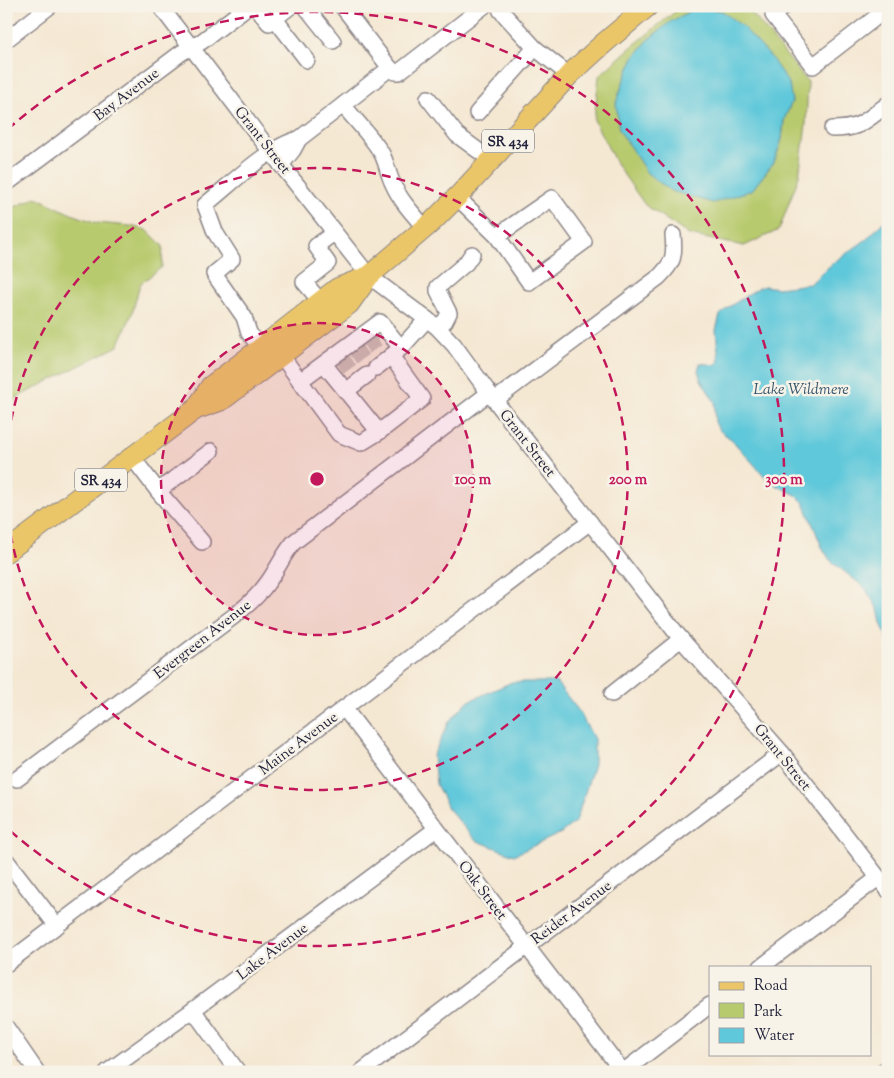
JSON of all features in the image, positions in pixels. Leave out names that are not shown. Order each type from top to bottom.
[{"type":"main road","name":"SR 434","points":[[8,546],[196,409],[222,400],[349,304],[369,276],[457,197],[569,75],[648,6]]},
{"type":"main road","name":"SR 434","points":[[196,409],[211,386],[338,288],[369,276]]},
{"type":"street","points":[[6,40],[50,6]]},
{"type":"street","name":"Grant Street","points":[[160,6],[281,165],[369,276],[432,323],[454,345],[681,639],[782,753],[888,890]]},
{"type":"street","name":"Bay Avenue","points":[[6,184],[181,53],[202,42],[248,6]]},
{"type":"street","points":[[255,6],[269,23],[291,6]]},
{"type":"street","points":[[305,6],[332,41]]},
{"type":"street","points":[[342,6],[395,72],[399,72],[484,6]]},
{"type":"street","points":[[498,6],[534,48],[569,75]]},
{"type":"street","points":[[784,6],[773,16],[813,66],[888,8]]},
{"type":"street","points":[[275,19],[307,60]]},
{"type":"street","points":[[477,113],[534,48]]},
{"type":"street","points":[[281,165],[299,139],[390,68]]},
{"type":"street","points":[[428,98],[457,134],[491,160]]},
{"type":"street","points":[[832,129],[847,129],[859,126],[888,104]]},
{"type":"street","points":[[343,105],[381,152],[394,186],[424,228]]},
{"type":"street","points":[[261,348],[249,333],[244,317],[214,274],[232,259],[215,232],[205,205],[271,152],[290,141],[299,139]]},
{"type":"street","points":[[457,197],[497,236],[529,282],[584,242],[552,198],[497,236]]},
{"type":"street","points":[[321,302],[304,282],[328,263],[316,246],[334,233]]},
{"type":"street","name":"Evergreen Avenue","points":[[17,779],[256,598],[268,582],[284,554],[294,542],[492,396],[659,277],[672,260],[674,252],[673,235]]},
{"type":"street","points":[[373,367],[432,323],[445,321],[449,313],[438,291],[438,287],[466,264],[472,254]]},
{"type":"street","points":[[300,381],[340,355],[380,322],[373,367],[379,432]]},
{"type":"street","points":[[281,355],[338,434],[361,443],[379,432],[422,399],[373,367],[324,364]]},
{"type":"street","points":[[158,491],[211,450]]},
{"type":"street","points":[[132,456],[158,491],[202,542]]},
{"type":"street","name":"Maine Avenue","points":[[6,964],[590,522]]},
{"type":"street","points":[[612,694],[681,639]]},
{"type":"street","name":"Oak Street","points":[[344,708],[623,1072]]},
{"type":"street","name":"Reider Avenue","points":[[361,1072],[782,753]]},
{"type":"street","name":"Lake Avenue","points":[[107,1072],[436,830]]},
{"type":"street","points":[[6,860],[58,926]]},
{"type":"street","points":[[762,966],[878,878]]},
{"type":"street","points":[[623,1072],[709,1006]]},
{"type":"street","points":[[193,1010],[238,1072]]},
{"type":"street","points":[[6,1027],[37,1072]]},
{"type":"street","points":[[882,1072],[888,1068]]},
{"type":"green space","points":[[682,6],[746,6],[808,82],[806,124],[799,176],[779,230],[744,246],[689,235],[645,205],[617,165],[594,120],[599,76]],"holes":[[[634,57],[792,101],[784,120],[782,139],[774,162],[752,190],[616,103]]]},
{"type":"green space","points":[[36,197],[69,213],[97,223],[130,226],[147,230],[163,246],[162,267],[140,284],[132,314],[118,346],[16,398],[6,411],[6,211]]},
{"type":"water","points":[[697,7],[722,11],[743,27],[770,56],[789,84],[792,101],[784,120],[782,139],[774,162],[752,190],[713,203],[671,191],[647,173],[619,130],[616,103],[634,57],[649,39],[670,22]]},
{"type":"water","name":"Lake Wildmere","points":[[888,217],[888,640],[878,609],[865,588],[830,560],[822,547],[804,503],[796,495],[770,482],[731,439],[719,430],[715,422],[715,402],[701,380],[698,371],[700,363],[715,365],[719,361],[716,330],[720,315],[726,309],[758,288],[810,284],[833,263],[867,239]]},
{"type":"water","points":[[512,682],[556,682],[578,710],[594,739],[594,764],[576,821],[561,833],[514,855],[475,840],[448,808],[436,784],[433,756],[449,722],[467,702]]},
{"type":"tunnel","points":[[367,337],[378,353]]},
{"type":"tunnel","points":[[354,347],[371,371]]},
{"type":"tunnel","points":[[341,357],[352,372]]}]
